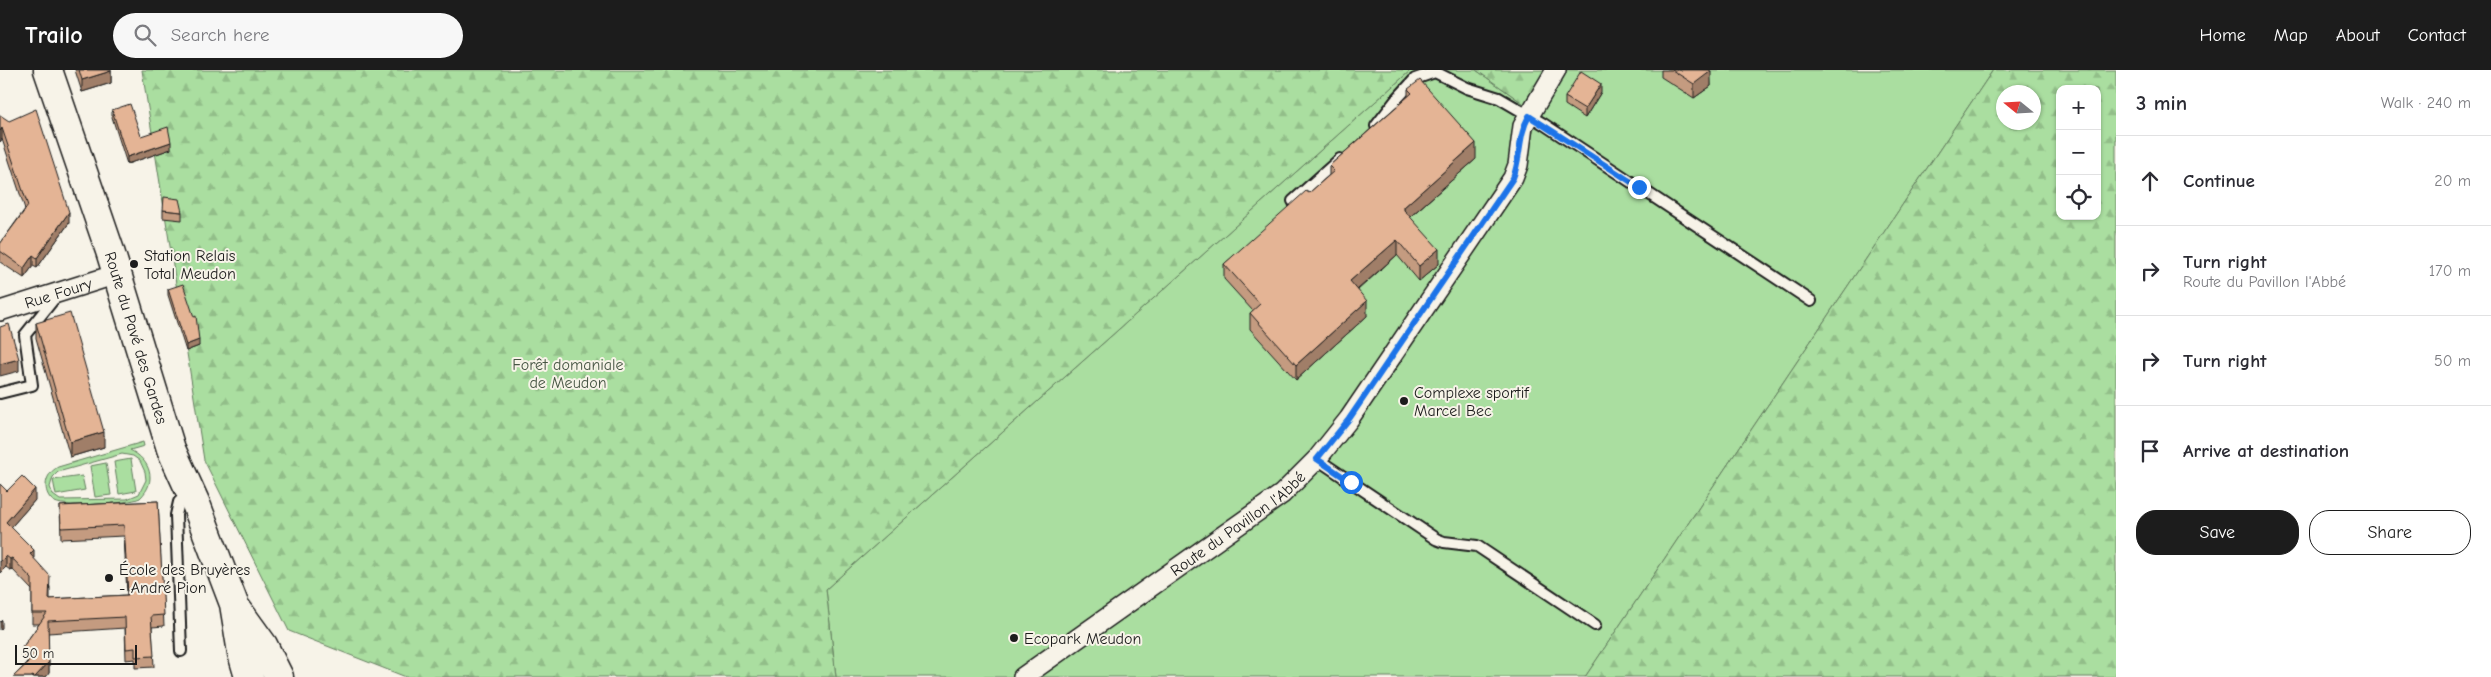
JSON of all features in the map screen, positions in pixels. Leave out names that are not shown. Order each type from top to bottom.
[{"type":"main road","name":"Route du Pavé des Gardes","points":[[48,70],[117,274],[171,449],[191,491],[234,604],[242,653],[249,677]]},
{"type":"main road","name":"Route du Pavé des Gardes","points":[[234,604],[263,645],[278,677]]},
{"type":"street","name":"Route du Pavillon l'Abbé","points":[[1023,677],[1282,494],[1317,459],[1349,419],[1513,178],[1518,165],[1523,126],[1556,70]]},
{"type":"street","name":"Rue Foury","points":[[0,311],[117,274]]},
{"type":"lane","points":[[1366,135],[1381,122],[1396,100],[1416,79],[1435,72],[1467,88],[1500,98],[1596,158],[1811,301]]},
{"type":"lane","points":[[1293,201],[1344,155]]},
{"type":"lane","points":[[0,393],[32,385],[26,334],[58,294]]},
{"type":"lane","points":[[1317,459],[1436,539],[1444,542],[1477,546],[1595,625]]},
{"type":"lane","points":[[181,651],[176,516],[179,502],[191,491]]},
{"type":"green space","name":"Forêt domaniale de Meudon","points":[[142,70],[1411,70],[826,589],[836,677],[406,677],[289,631],[204,460]]},
{"type":"green space","name":"Complexe sportif Marcel Bec","points":[[1411,70],[1476,70],[1527,106],[1548,70],[1993,70],[1585,677],[836,677],[826,589]]},
{"type":"green space","points":[[1476,70],[1548,70],[1527,106]]},
{"type":"green space","points":[[1993,70],[2116,70],[2116,677],[1585,677]]},
{"type":"green space","points":[[143,442],[144,446],[130,450],[143,459],[147,465],[150,478],[149,485],[140,498],[133,500],[97,504],[61,504],[51,499],[46,488],[48,477],[58,467]],"holes":[[[122,454],[133,456],[140,461],[145,472],[146,480],[139,494],[127,499],[60,500],[53,495],[50,487],[53,477],[58,472]]]},
{"type":"green space","points":[[131,459],[136,491],[119,494],[114,462]]},
{"type":"green space","points":[[106,463],[111,495],[95,497],[90,466]]},
{"type":"green space","points":[[82,476],[85,490],[56,495],[53,480]]},
{"type":"building","points":[[79,70],[111,70],[111,71],[82,80]]},
{"type":"building","points":[[1672,70],[1709,70],[1711,71],[1694,84]]},
{"type":"building","points":[[1581,71],[1601,84],[1585,109],[1565,97]]},
{"type":"building","points":[[1420,80],[1476,143],[1404,207],[1404,210],[1439,249],[1419,266],[1397,240],[1350,281],[1367,301],[1296,365],[1250,313],[1260,304],[1224,264],[1306,191],[1309,193],[1334,171],[1329,166],[1412,93],[1408,89]]},
{"type":"building","points":[[130,104],[141,136],[168,127],[171,142],[127,157],[112,110]]},
{"type":"building","points":[[36,109],[69,212],[37,258],[33,255],[24,268],[0,251],[0,244],[28,206],[2,128],[0,131],[0,115],[9,121]]},
{"type":"building","points":[[164,197],[179,199],[182,212],[163,210]]},
{"type":"building","points":[[183,284],[194,317],[196,316],[199,340],[186,345],[168,289]]},
{"type":"building","points":[[70,313],[104,432],[70,442],[36,323]]},
{"type":"building","points":[[9,324],[19,359],[0,364],[0,327]]},
{"type":"building","points":[[22,476],[35,489],[6,522],[34,550],[30,554],[50,576],[49,599],[128,595],[124,525],[61,528],[60,506],[158,501],[164,615],[151,616],[154,656],[135,657],[135,648],[126,649],[125,617],[48,621],[49,662],[35,677],[13,677],[36,655],[22,648],[47,613],[32,613],[32,579],[12,558],[10,559],[6,556],[0,562],[0,484],[7,491]]},
{"type":"place","name":"Station Relais Total Meudon","points":[[134,264]]},
{"type":"place","name":"Complexe sportif Marcel Bec","points":[[1404,401]]},
{"type":"place","name":"École des Bruyères - André Pion","points":[[109,578]]},
{"type":"place","name":"Ecopark Meudon","points":[[1014,638]]},
{"type":"route","points":[[1351,482],[1317,459],[1349,419],[1513,178],[1518,165],[1523,126],[1529,116],[1639,187]]}]
